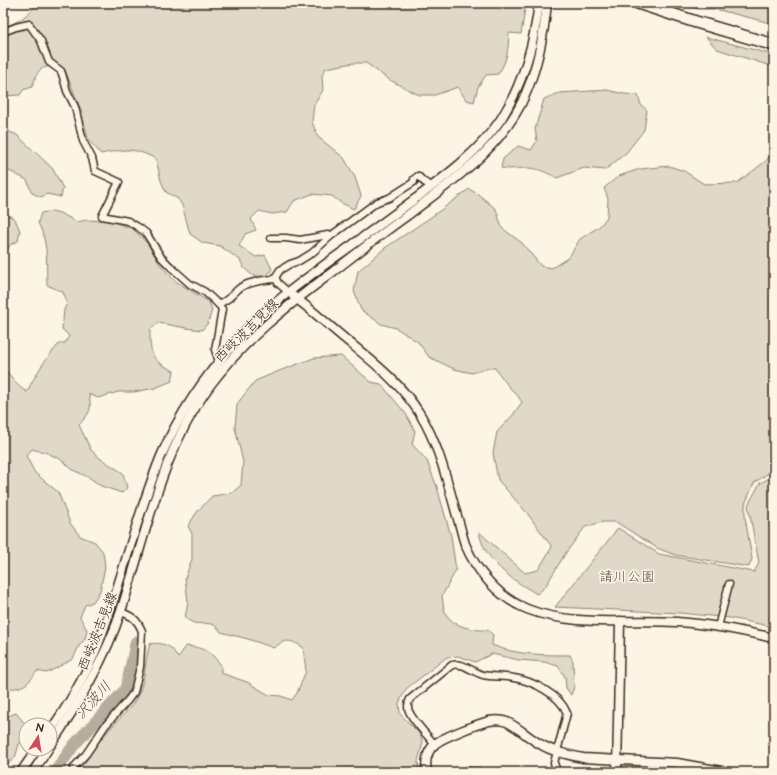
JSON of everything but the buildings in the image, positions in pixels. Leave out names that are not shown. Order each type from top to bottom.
[{"type":"highway","points":[[638,3],[774,45]]},
{"type":"main road","name":"西岐波吉見線","points":[[58,719],[75,692],[92,659],[103,632],[145,499],[163,452],[189,404],[205,379],[238,339],[260,316],[288,292],[432,186],[475,150],[496,125],[520,82],[533,40],[538,3]]},
{"type":"main road","name":"西岐波吉見線","points":[[58,733],[95,674],[104,654],[121,612],[161,478],[183,430],[211,384],[244,345],[267,324],[297,299],[439,191],[491,146],[505,129],[526,94],[534,72],[542,40],[547,3]]},
{"type":"main road","points":[[288,292],[382,370],[399,386],[413,405],[430,433],[440,460],[465,543],[479,570],[495,587],[513,602],[525,608],[550,616],[570,619],[677,622],[718,627],[774,638]]},
{"type":"main road","points":[[617,772],[620,620]]},
{"type":"main road","points":[[426,772],[425,766],[427,757],[435,745],[440,741],[489,721],[498,721],[506,722],[542,746],[556,752],[583,758],[677,762],[727,772]]},
{"type":"main road","points":[[21,772],[31,757]]},
{"type":"main road","points":[[33,772],[43,757]]},
{"type":"street","points":[[3,32],[29,24],[41,41],[49,62],[61,72],[67,91],[75,107],[81,136],[92,158],[95,171],[119,182],[102,216],[128,221],[146,233],[162,258],[190,284],[205,292],[222,309],[215,350],[219,361]]},
{"type":"street","points":[[288,292],[278,283],[276,279],[276,276],[280,270],[312,253],[377,202],[390,198],[414,182],[414,178],[418,176],[424,182],[432,186]]},
{"type":"street","points":[[271,238],[300,240],[328,235],[332,236]]},
{"type":"street","points":[[218,304],[226,302],[246,284],[276,279]]},
{"type":"street","points":[[718,627],[730,584]]},
{"type":"street","points":[[72,772],[105,726],[134,692],[140,667],[142,631],[140,625],[132,616],[121,612]]},
{"type":"street","points":[[435,745],[408,711],[410,699],[452,664],[462,665],[482,674],[514,678],[529,682],[558,699],[567,713],[554,763],[557,772]]},
{"type":"street","points":[[459,772],[480,772]]},
{"type":"green space","points":[[38,3],[526,3],[521,34],[509,33],[507,54],[504,64],[498,74],[486,75],[478,87],[474,102],[466,100],[458,87],[435,95],[419,95],[388,79],[366,63],[353,63],[326,68],[322,76],[323,90],[314,105],[312,122],[318,137],[344,158],[355,177],[361,196],[354,209],[341,203],[332,196],[312,194],[294,201],[287,212],[272,214],[259,211],[251,219],[256,230],[245,234],[239,246],[256,257],[265,255],[272,269],[267,276],[253,276],[244,268],[240,260],[220,246],[203,243],[190,234],[182,205],[178,199],[166,192],[161,181],[156,159],[141,152],[129,150],[101,154],[88,139],[82,113],[65,70],[60,66],[41,69],[36,75],[32,87],[23,90],[20,95],[3,96],[3,27],[22,18]]},
{"type":"green space","points":[[674,3],[757,3],[774,9],[774,24],[715,9],[698,9]]},
{"type":"green space","points":[[706,37],[774,55],[774,67],[717,49]]},
{"type":"green space","points":[[607,90],[624,94],[638,95],[641,105],[647,110],[644,130],[626,153],[605,170],[584,168],[557,178],[535,169],[501,168],[503,159],[518,146],[531,150],[537,141],[535,129],[544,99],[559,93]]},
{"type":"green space","points":[[3,129],[17,135],[52,168],[63,188],[61,197],[47,194],[41,197],[32,193],[27,180],[9,171],[3,172]]},
{"type":"green space","points":[[774,150],[774,471],[770,472],[754,483],[745,504],[745,517],[752,559],[749,567],[675,555],[657,548],[616,522],[603,522],[585,527],[565,554],[545,587],[537,594],[500,569],[487,552],[479,532],[525,573],[538,570],[552,547],[527,513],[498,480],[493,453],[497,432],[513,415],[522,402],[495,368],[489,368],[472,373],[454,369],[429,357],[418,342],[396,328],[381,324],[361,310],[354,291],[358,271],[385,248],[469,189],[496,209],[502,228],[522,243],[541,266],[552,268],[569,257],[580,239],[600,226],[607,217],[608,199],[604,188],[619,176],[640,169],[669,166],[684,171],[704,184],[737,183],[766,161]]},
{"type":"green space","points":[[52,211],[60,213],[77,222],[87,220],[111,221],[133,229],[148,244],[159,263],[174,280],[209,302],[212,310],[208,323],[202,330],[158,323],[150,330],[153,356],[156,360],[174,371],[172,381],[155,388],[134,392],[118,392],[98,398],[89,394],[90,408],[86,417],[79,425],[91,450],[101,459],[123,473],[127,488],[122,493],[101,486],[90,478],[73,470],[60,459],[47,453],[32,449],[26,456],[35,473],[58,492],[70,523],[80,536],[95,542],[103,552],[105,567],[100,591],[93,602],[85,605],[80,617],[87,630],[85,639],[79,646],[73,659],[47,673],[37,671],[23,686],[3,689],[3,370],[4,369],[20,387],[27,392],[46,360],[60,343],[65,343],[69,336],[62,329],[64,310],[67,303],[63,292],[47,285],[47,261],[44,238],[38,223],[41,213]]},
{"type":"green space","points":[[3,212],[15,219],[20,231],[18,241],[10,245],[3,258]]},
{"type":"green space","points":[[341,356],[371,382],[381,384],[406,414],[415,431],[412,444],[427,461],[437,487],[451,536],[456,570],[442,596],[446,614],[459,625],[471,629],[488,630],[493,635],[492,645],[510,651],[530,654],[570,655],[573,661],[574,687],[571,695],[566,688],[565,677],[558,666],[544,662],[519,660],[492,654],[475,662],[458,656],[447,657],[406,689],[399,703],[400,714],[419,733],[423,742],[418,761],[419,772],[78,772],[111,727],[135,701],[141,689],[150,644],[152,643],[158,643],[170,647],[178,658],[186,646],[202,649],[213,656],[221,665],[221,673],[247,682],[269,695],[281,696],[292,700],[297,693],[306,671],[303,647],[295,643],[285,641],[274,648],[221,632],[212,624],[194,623],[185,618],[188,602],[185,578],[192,559],[192,534],[188,526],[197,512],[212,496],[232,493],[241,485],[243,462],[235,428],[237,404],[255,381],[314,358]]},
{"type":"green space","name":"請川公園","points":[[774,476],[774,627],[730,618],[680,613],[555,607],[618,528],[659,554],[754,572],[759,563],[748,505],[760,483]]},
{"type":"green space","points":[[16,713],[19,717],[18,717],[18,748],[15,758],[3,768],[3,718]]},
{"type":"waterway","name":"沢波川","points":[[55,772],[74,745],[125,690],[136,642]]}]
